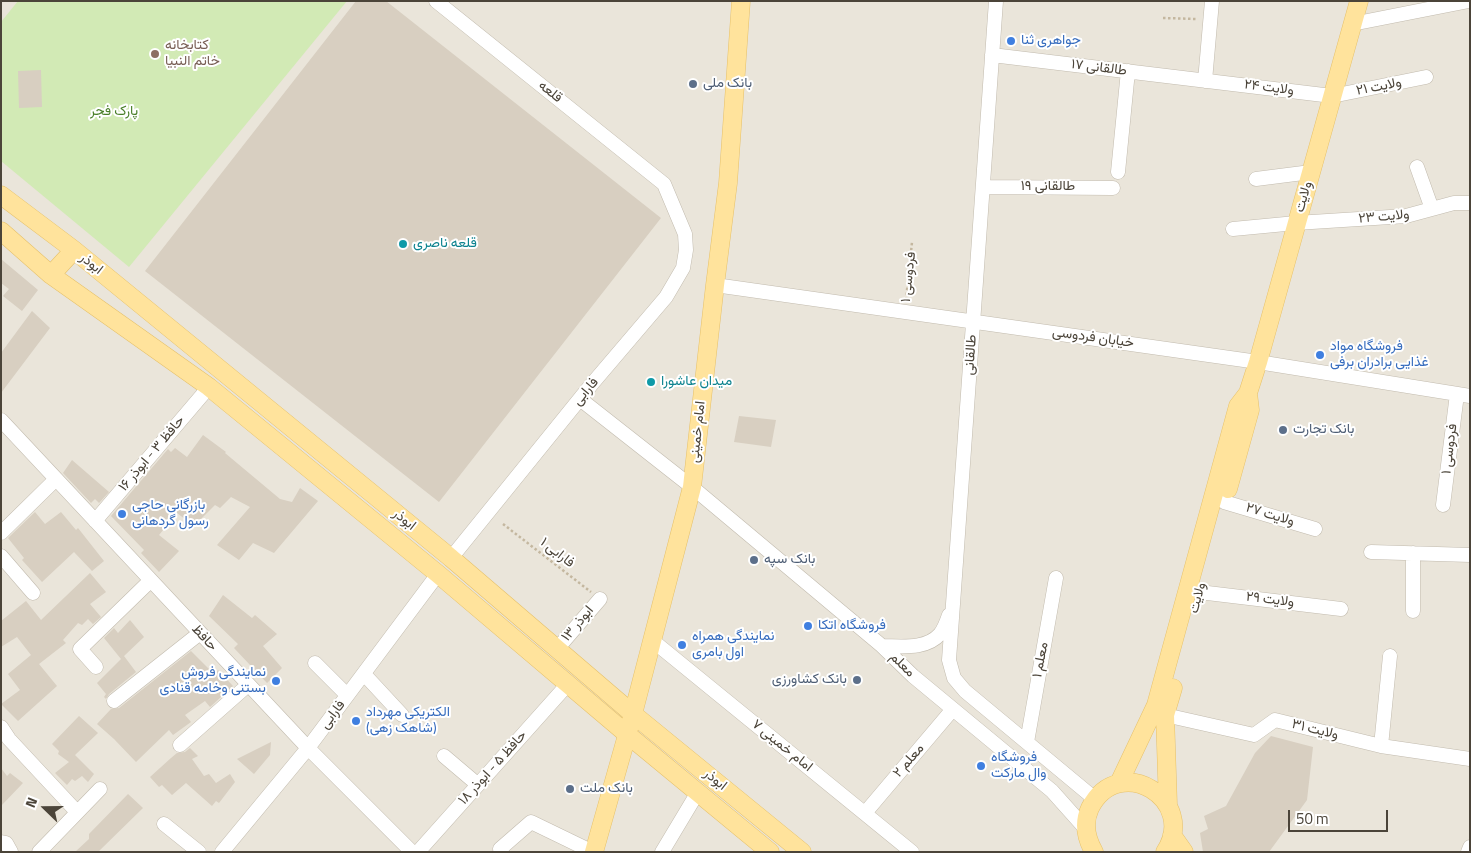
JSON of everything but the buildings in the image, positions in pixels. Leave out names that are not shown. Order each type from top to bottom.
[{"type":"main road","name":"امام خمینی","points":[[593,852],[634,714],[692,487],[728,183],[741,1]]},
{"type":"main road","name":"ولایت","points":[[1172,835],[1173,820],[1168,806],[1161,710],[1238,406],[1248,393],[1258,362],[1358,1]]},
{"type":"main road","name":"ابوذر","points":[[1,195],[74,250],[450,558],[634,714],[802,852]]},
{"type":"main road","name":"ابوذر","points":[[1,231],[51,275],[209,387],[438,574],[765,850]]},
{"type":"main road","points":[[51,275],[74,250]]},
{"type":"main road","name":"ولایت","points":[[1161,710],[1199,592],[1250,410],[1248,393]]},
{"type":"main road","points":[[1119,783],[1161,710]]},
{"type":"main road","points":[[1094,852],[1089,843],[1085,828],[1087,815],[1095,799],[1107,788],[1119,783],[1132,782],[1145,785],[1159,793],[1168,806]]},
{"type":"main road","points":[[1165,852],[1172,835]]},
{"type":"main road","points":[[1172,835],[1184,852]]},
{"type":"street","name":"قلعه","points":[[436,1],[664,184]]},
{"type":"street","name":"طالقانی","points":[[996,1],[950,660],[954,678],[975,700],[1027,742]]},
{"type":"street","points":[[1205,81],[1212,1]]},
{"type":"street","points":[[1352,24],[1469,1]]},
{"type":"street","name":"طالقانی ۱۷","points":[[992,55],[1205,81]]},
{"type":"street","points":[[1118,172],[1128,71]]},
{"type":"street","name":"ولایت ۲۱","points":[[1332,96],[1426,77]]},
{"type":"street","name":"ولایت ۲۴","points":[[1205,81],[1332,96]]},
{"type":"street","points":[[1417,167],[1432,209]]},
{"type":"street","points":[[1256,179],[1311,172]]},
{"type":"street","name":"فارابی","points":[[450,558],[580,399],[666,298],[683,268],[686,250],[685,234],[664,184]]},
{"type":"street","name":"طالقانی ۱۹","points":[[983,187],[1113,188]]},
{"type":"street","name":"ولایت ۲۳","points":[[1233,229],[1406,216],[1454,203],[1470,202]]},
{"type":"street","name":"خیابان فردوسی","points":[[715,285],[1258,362],[1463,395]]},
{"type":"street","name":"حافظ ۳ - ابوذر ۱۶","points":[[94,521],[209,387]]},
{"type":"street","name":"فردوسی ۱","points":[[1444,505],[1463,395]]},
{"type":"street","name":"معلم","points":[[580,399],[692,487],[882,646],[913,676],[1052,791],[1085,828]]},
{"type":"street","name":"حافظ","points":[[1,420],[248,685],[412,852]]},
{"type":"street","points":[[1,532],[55,480]]},
{"type":"street","name":"ولایت ۲۷","points":[[1224,502],[1315,529]]},
{"type":"street","points":[[1371,552],[1470,555]]},
{"type":"street","points":[[1412,611],[1414,553]]},
{"type":"street","points":[[1,556],[33,593]]},
{"type":"street","name":"فارابی","points":[[222,852],[308,748],[438,574]]},
{"type":"street","name":"معلم ۱","points":[[1027,742],[1056,578]]},
{"type":"street","points":[[96,667],[80,649],[150,580]]},
{"type":"street","name":"ولایت ۲۹","points":[[1199,592],[1342,609]]},
{"type":"street","name":"ابوذر ۱۳","points":[[557,649],[600,598]]},
{"type":"street","points":[[882,646],[914,646],[929,641],[940,634],[952,610]]},
{"type":"street","points":[[114,701],[200,633]]},
{"type":"street","name":"امام خمینی ۷","points":[[653,641],[912,852]]},
{"type":"street","points":[[1382,746],[1390,656]]},
{"type":"street","points":[[315,663],[348,695]]},
{"type":"street","points":[[364,674],[402,715]]},
{"type":"street","name":"حافظ ۵ - ابوذر ۱۸","points":[[418,852],[568,684]]},
{"type":"street","points":[[180,745],[248,685]]},
{"type":"street","name":"معلم ۲","points":[[865,813],[953,709]]},
{"type":"street","name":"ولایت ۳۱","points":[[1161,710],[1254,735],[1275,720],[1382,746],[1470,759]]},
{"type":"street","points":[[1,728],[77,812]]},
{"type":"street","points":[[1027,742],[1095,799]]},
{"type":"street","points":[[444,756],[477,784]]},
{"type":"street","points":[[38,852],[100,789]]},
{"type":"street","points":[[662,852],[698,792]]},
{"type":"street","points":[[502,852],[500,850],[530,822],[593,852]]},
{"type":"street","points":[[164,824],[199,852]]},
{"type":"street","points":[[1,842],[6,843],[11,852]]},
{"type":"street","points":[[1468,852],[1470,846]]},
{"type":"path","points":[[1163,18],[1210,20]]},
{"type":"path","name":"فردوسی ۱","points":[[905,312],[912,242]]},
{"type":"path","name":"فارابی ۱","points":[[503,524],[600,598]]},
{"type":"shaded area","points":[[1,1],[1470,1],[1470,852],[1,852]]},
{"type":"green space","name":"پارک فجر","points":[[18,1],[347,1],[129,267],[1,161],[1,22]]},
{"type":"place","name":"جواهری ثنا","points":[[1011,41]]},
{"type":"place","name":"کتابخانه خاتم النبیا","points":[[155,54]]},
{"type":"place","name":"بانک ملی","points":[[693,84]]},
{"type":"place","name":"قلعه ناصری","points":[[403,244]]},
{"type":"place","name":"فروشگاه مواد غذایی برادران برفی","points":[[1320,355]]},
{"type":"place","name":"میدان عاشورا","points":[[651,382]]},
{"type":"place","name":"بانک تجارت","points":[[1283,430]]},
{"type":"place","name":"بازرگانی حاجی رسول گردهانی","points":[[122,514]]},
{"type":"place","name":"بانک سپه","points":[[754,560]]},
{"type":"place","name":"فروشگاه اتکا","points":[[808,626]]},
{"type":"place","name":"نمایندگی همراه اول بامری","points":[[682,645]]},
{"type":"place","name":"بانک کشاورزی","points":[[857,680]]},
{"type":"place","name":"نمایندگی فروش بستنی وخامه قنادی","points":[[276,681]]},
{"type":"place","name":"الکتریکی مهرداد (شاهک زهی)","points":[[356,721]]},
{"type":"place","name":"فروشگاه وال مارکت","points":[[981,766]]},
{"type":"place","name":"بانک ملت","points":[[570,789]]}]
